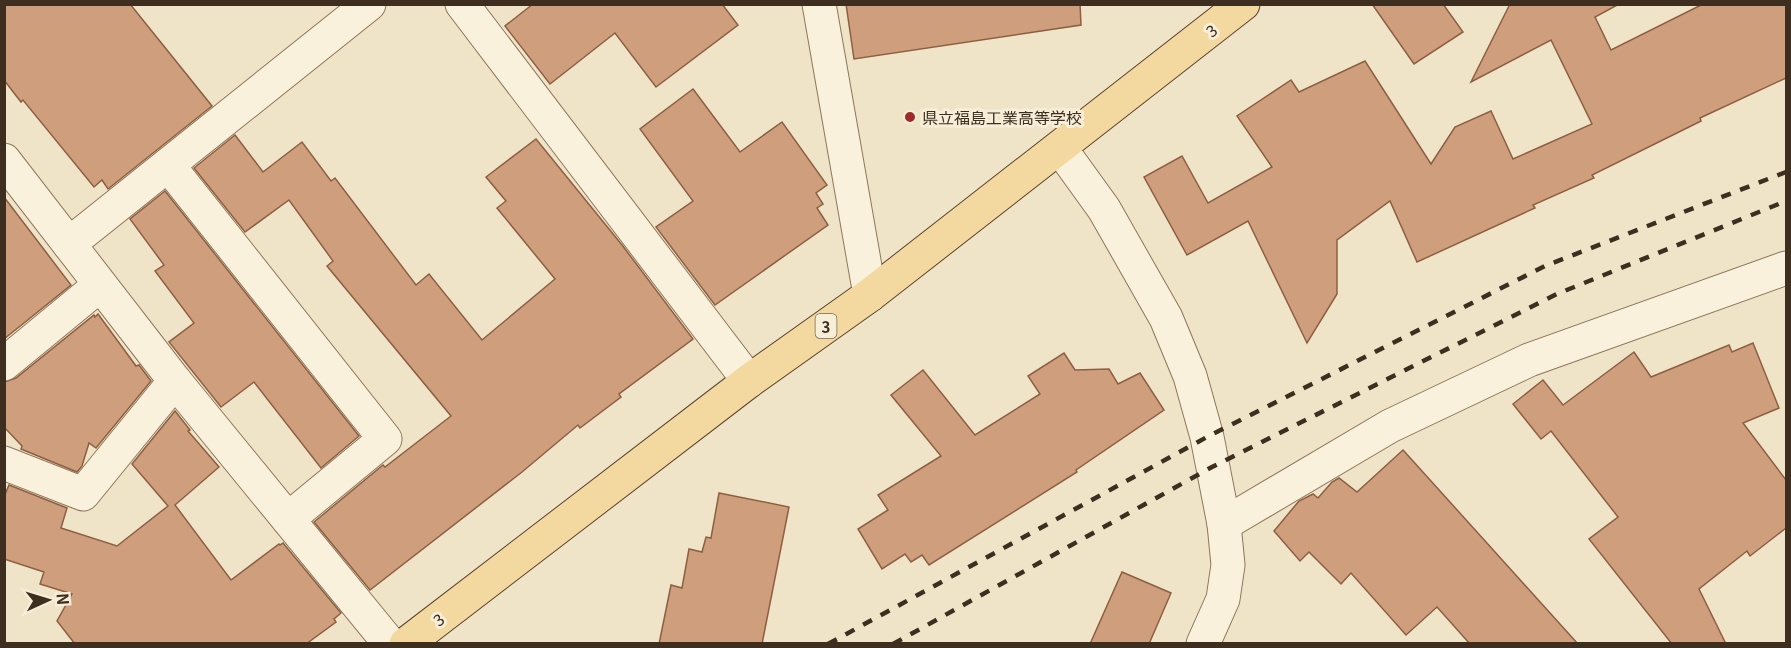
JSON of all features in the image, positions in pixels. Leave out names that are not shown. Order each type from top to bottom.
[{"type":"main road","name":"3","points":[[406,644],[749,381],[870,295],[1243,4]]},
{"type":"street","points":[[69,244],[369,4]]},
{"type":"street","points":[[462,4],[749,381]]},
{"type":"street","points":[[819,4],[870,295]]},
{"type":"street","points":[[1060,148],[1104,209],[1166,318],[1190,376],[1224,524],[1228,565],[1223,599],[1203,644]]},
{"type":"street","points":[[4,160],[176,381],[390,644]]},
{"type":"street","points":[[168,165],[385,439],[288,519]]},
{"type":"street","points":[[1224,524],[1390,426],[1529,360],[1786,268]]},
{"type":"street","points":[[4,364],[100,285]]},
{"type":"street","points":[[4,464],[83,494],[176,381]]},
{"type":"building","points":[[4,4],[130,4],[212,106],[108,189],[102,180],[94,187],[4,80]]},
{"type":"building","points":[[533,4],[722,4],[738,25],[656,87],[615,33],[550,84],[505,26]]},
{"type":"building","points":[[846,4],[1080,4],[1081,25],[854,59]]},
{"type":"building","points":[[1372,4],[1443,4],[1463,32],[1414,64]]},
{"type":"building","points":[[1510,4],[1619,4],[1595,17],[1611,50],[1703,4],[1786,4],[1786,78],[1700,118],[1701,121],[1592,175],[1594,178],[1533,205],[1535,208],[1417,262],[1390,201],[1337,240],[1337,294],[1307,343],[1248,221],[1187,255],[1144,177],[1182,156],[1208,203],[1272,167],[1237,116],[1291,80],[1299,92],[1365,61],[1431,164],[1455,127],[1491,111],[1513,159],[1592,124],[1551,40],[1471,82]]},
{"type":"building","points":[[693,89],[740,152],[782,122],[827,185],[816,193],[823,204],[817,208],[828,225],[715,305],[656,227],[693,201],[640,129]]},
{"type":"building","points":[[235,135],[263,172],[302,142],[331,181],[335,178],[416,285],[429,274],[482,340],[555,279],[497,208],[506,201],[486,177],[536,139],[622,245],[693,339],[619,394],[621,397],[580,428],[578,425],[522,472],[370,590],[314,522],[383,465],[385,467],[451,416],[327,266],[333,261],[289,200],[245,232],[194,168]]},
{"type":"building","points":[[165,191],[359,436],[321,468],[254,382],[221,407],[169,342],[194,323],[155,271],[164,265],[130,219]]},
{"type":"building","points":[[4,197],[71,285],[4,339]]},
{"type":"building","points":[[98,314],[136,366],[139,365],[151,381],[96,448],[89,443],[82,466],[77,472],[21,449],[22,446],[4,427],[4,382],[16,378]]},
{"type":"building","points":[[1753,343],[1779,408],[1743,423],[1786,480],[1786,528],[1750,556],[1747,551],[1699,589],[1726,644],[1672,644],[1589,539],[1618,517],[1551,431],[1541,439],[1513,404],[1543,380],[1563,405],[1634,352],[1651,377],[1729,345],[1732,352]]},
{"type":"building","points":[[1064,353],[1075,370],[1109,369],[1118,384],[1140,373],[1164,410],[1076,470],[1077,472],[929,565],[922,555],[911,562],[905,554],[882,569],[858,529],[888,510],[878,495],[941,456],[891,395],[923,370],[975,435],[1040,394],[1028,376]]},
{"type":"building","points":[[175,411],[190,430],[188,431],[219,467],[175,505],[231,580],[283,543],[341,613],[334,619],[336,622],[306,644],[75,644],[57,621],[72,594],[40,584],[44,572],[4,559],[4,497],[9,485],[67,508],[61,528],[117,546],[168,506],[132,464]]},
{"type":"building","points":[[1403,450],[1578,644],[1470,644],[1437,607],[1406,635],[1351,573],[1341,584],[1309,552],[1300,561],[1274,531],[1299,501],[1313,494],[1318,498],[1332,482],[1339,478],[1357,492]]},
{"type":"building","points":[[719,493],[789,507],[762,644],[659,644],[671,585],[682,588],[689,549],[702,552],[706,537],[711,538]]},
{"type":"building","points":[[1122,572],[1171,593],[1149,644],[1090,644]]},
{"type":"railway","points":[[828,644],[1207,437],[1545,266],[1786,172]]},
{"type":"railway","points":[[893,644],[1212,467],[1557,294],[1786,201]]},
{"type":"place","name":"県立福島工業高等学校","points":[[910,117]]}]
